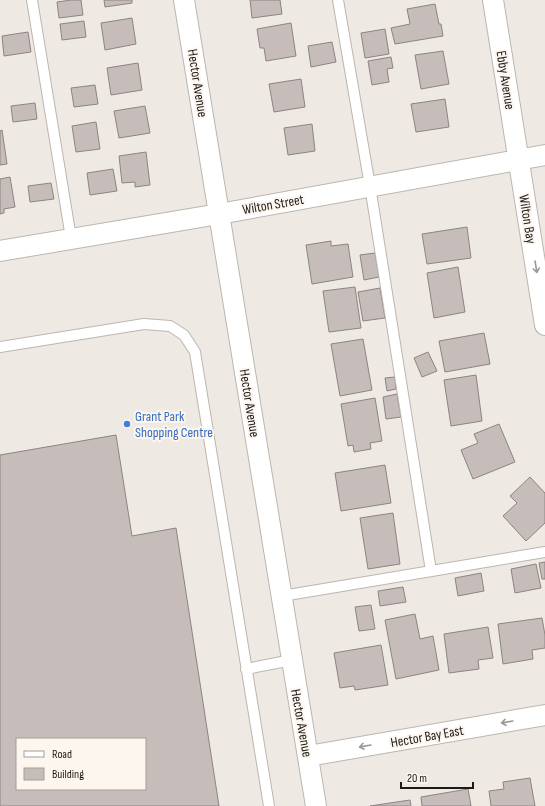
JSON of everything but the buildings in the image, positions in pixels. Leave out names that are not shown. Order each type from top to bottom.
[{"type":"street","name":"Hector Avenue","points":[[184,0],[316,806]]},
{"type":"street","name":"Ebby Avenue","points":[[493,0],[519,160]]},
{"type":"street","name":"Wilton Street","points":[[0,251],[219,214],[545,155]]},
{"type":"street","name":"Wilton Bay","points":[[519,160],[545,325]]},
{"type":"street","name":"Hector Bay East","points":[[308,756],[545,715]]},
{"type":"lane","points":[[32,0],[71,238]]},
{"type":"lane","points":[[338,0],[370,186],[431,571]]},
{"type":"lane","points":[[0,347],[144,324],[170,326],[184,335],[195,352],[269,806]]},
{"type":"lane","points":[[282,596],[545,552]]},
{"type":"lane","points":[[246,669],[292,660]]},
{"type":"place","name":"Grant Park Shopping Centre","points":[[127,424]]}]
